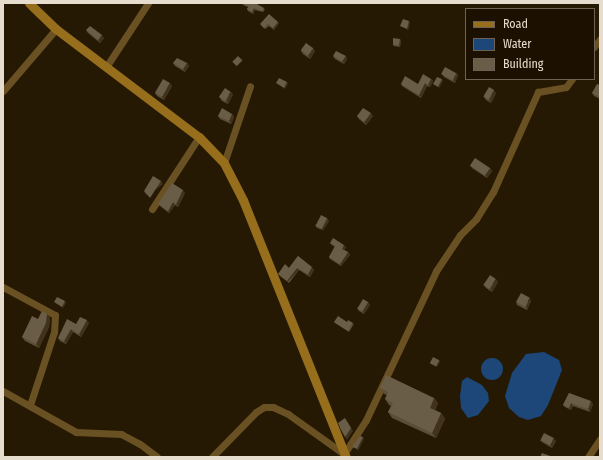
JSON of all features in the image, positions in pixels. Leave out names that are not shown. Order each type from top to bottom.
[{"type":"main road","points":[[29,3],[56,29],[198,137],[224,162],[243,200],[345,456]]},
{"type":"street","points":[[106,67],[148,3]]},
{"type":"street","points":[[3,91],[56,29]]},
{"type":"street","points":[[212,457],[256,412],[264,407],[273,406],[288,414],[345,456],[366,420],[436,271],[460,235],[476,219],[493,192],[538,92],[566,87],[571,80]]},
{"type":"street","points":[[224,162],[250,86]]},
{"type":"street","points":[[152,209],[198,137]]},
{"type":"street","points":[[3,287],[55,315],[54,332],[30,405]]},
{"type":"street","points":[[3,391],[76,432],[121,434],[140,444],[157,457]]},
{"type":"street","points":[[588,457],[600,439]]},
{"type":"water","points":[[544,352],[559,360],[562,370],[548,405],[541,416],[528,420],[519,417],[509,408],[505,396],[512,373],[526,354]]},
{"type":"water","points":[[492,358],[500,361],[503,369],[500,377],[492,380],[484,377],[481,369],[484,361]]},
{"type":"water","points":[[467,377],[482,385],[488,393],[489,401],[478,415],[468,418],[461,408],[460,396],[462,381]]},
{"type":"building","points":[[242,3],[255,3],[264,8],[262,11],[254,8],[252,12],[247,9],[249,6]]},
{"type":"building","points":[[269,14],[278,22],[273,28],[268,24],[264,28],[260,24]]},
{"type":"building","points":[[403,19],[409,21],[407,29],[400,26]]},
{"type":"building","points":[[90,26],[102,35],[98,40],[86,30]]},
{"type":"building","points":[[393,38],[400,39],[399,45],[393,45]]},
{"type":"building","points":[[306,43],[313,48],[308,56],[301,50]]},
{"type":"building","points":[[336,51],[346,56],[342,61],[333,56]]},
{"type":"building","points":[[238,56],[242,60],[237,66],[232,62]]},
{"type":"building","points":[[177,58],[187,63],[183,69],[173,63]]},
{"type":"building","points":[[445,67],[456,73],[452,80],[441,74]]},
{"type":"building","points":[[423,74],[431,79],[428,85],[425,83],[419,95],[401,84],[405,76],[418,84]]},
{"type":"building","points":[[437,77],[442,79],[438,87],[433,84]]},
{"type":"building","points":[[279,78],[287,82],[284,88],[276,83]]},
{"type":"building","points":[[163,79],[170,83],[162,97],[155,93]]},
{"type":"building","points":[[597,84],[600,85],[600,97],[592,93]]},
{"type":"building","points":[[489,87],[494,90],[488,100],[483,96]]},
{"type":"building","points":[[225,88],[231,92],[225,101],[219,97]]},
{"type":"building","points":[[222,108],[232,114],[229,121],[218,116]]},
{"type":"building","points":[[363,108],[371,113],[364,122],[357,116]]},
{"type":"building","points":[[475,158],[490,168],[485,176],[470,165]]},
{"type":"building","points":[[153,176],[161,181],[150,198],[144,191]]},
{"type":"building","points":[[172,183],[183,190],[176,204],[173,202],[168,211],[158,204]]},
{"type":"building","points":[[321,215],[327,218],[322,229],[316,226]]},
{"type":"building","points":[[333,238],[344,245],[342,249],[348,252],[340,264],[329,257],[335,246],[330,243]]},
{"type":"building","points":[[298,256],[312,267],[308,274],[297,268],[287,281],[278,274],[285,264],[289,268]]},
{"type":"building","points":[[490,275],[496,279],[489,289],[483,285]]},
{"type":"building","points":[[521,293],[530,298],[525,307],[516,302]]},
{"type":"building","points":[[57,297],[65,301],[62,307],[54,302]]},
{"type":"building","points":[[363,299],[368,302],[362,312],[357,308]]},
{"type":"building","points":[[42,311],[47,314],[46,323],[36,344],[22,337],[32,316],[38,319]]},
{"type":"building","points":[[338,316],[347,322],[348,320],[353,323],[348,331],[334,322]]},
{"type":"building","points":[[80,317],[87,320],[79,334],[71,329],[64,341],[58,338],[67,319],[76,324]]},
{"type":"building","points":[[433,357],[439,360],[436,366],[430,363]]},
{"type":"building","points":[[386,375],[434,398],[430,408],[441,413],[432,433],[388,412],[393,403],[385,399],[388,392],[380,388]]},
{"type":"building","points":[[569,393],[591,401],[588,409],[571,403],[569,408],[563,405]]},
{"type":"building","points":[[345,418],[351,428],[345,437],[338,423]]},
{"type":"building","points":[[544,433],[554,438],[550,445],[540,440]]},
{"type":"building","points":[[360,436],[363,437],[357,449],[352,447]]},
{"type":"building","points":[[542,453],[553,457],[540,457]]}]
